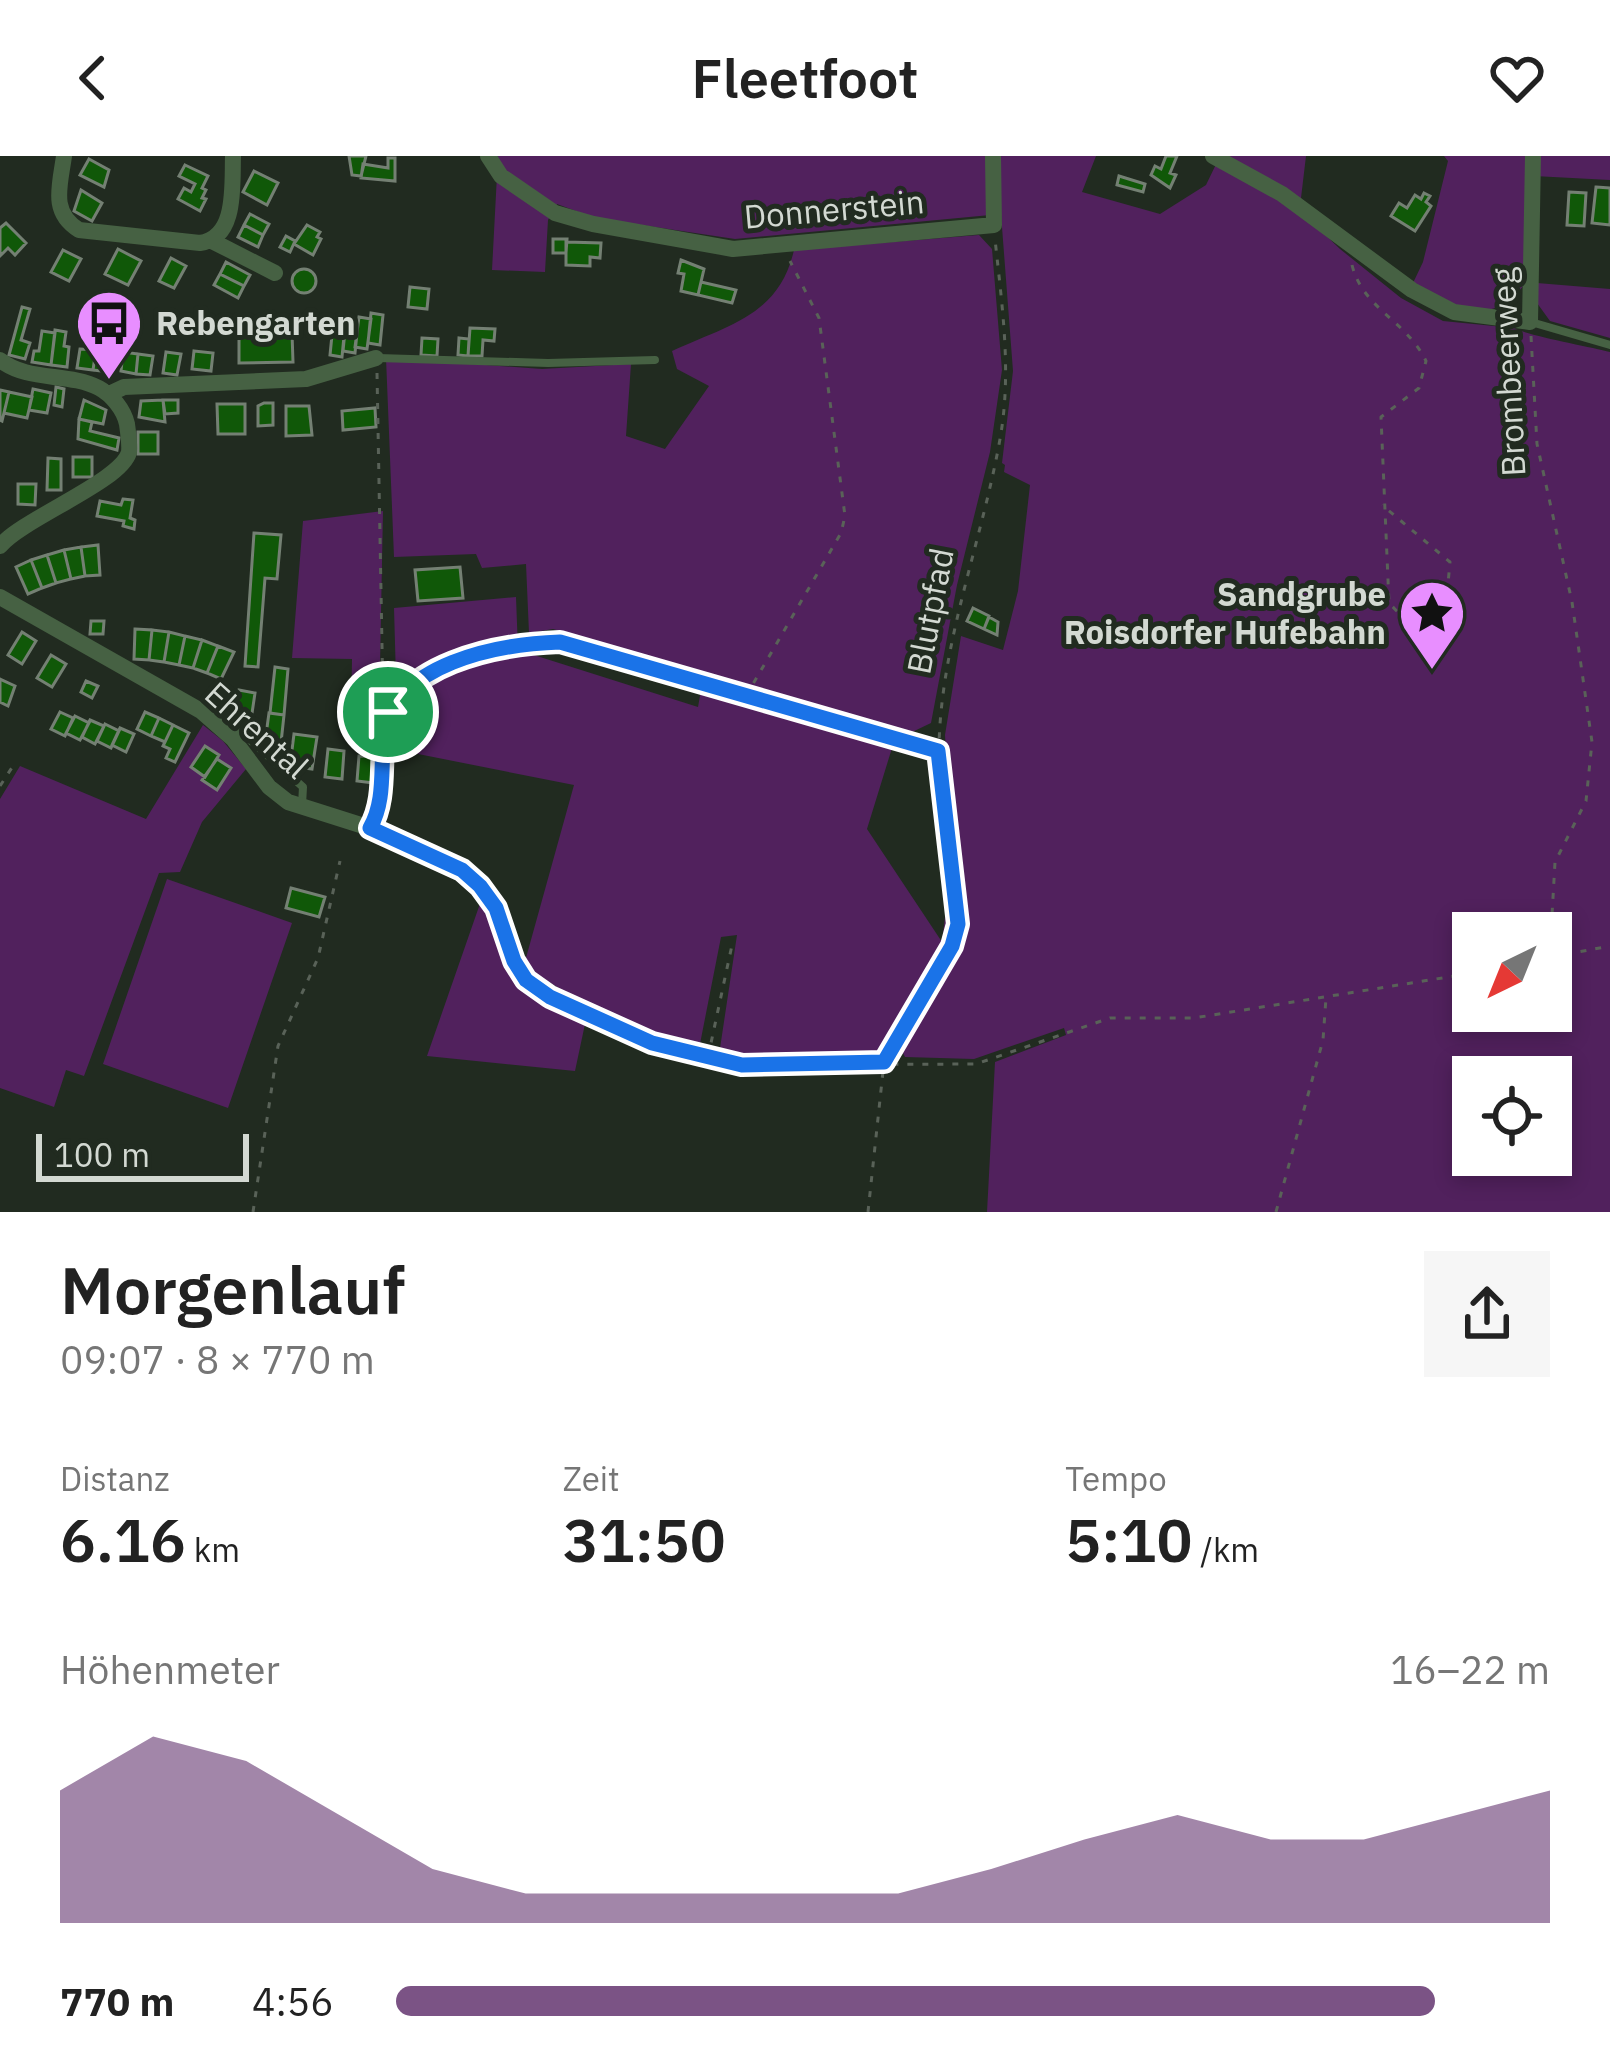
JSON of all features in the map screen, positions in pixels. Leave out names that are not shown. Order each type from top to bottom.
[{"type":"street","points":[[64,156],[58,208],[64,221],[79,230],[212,241],[275,272]]},
{"type":"street","points":[[212,241],[223,231],[228,217],[233,156]]},
{"type":"street","name":"Donnerstein","points":[[488,156],[501,176],[555,213],[733,249],[994,225]]},
{"type":"street","points":[[993,156],[994,225]]},
{"type":"street","points":[[1213,156],[1282,194],[1412,290],[1454,311],[1530,322]]},
{"type":"street","name":"Brombeerweg","points":[[1530,322],[1533,156]]},
{"type":"street","points":[[110,394],[124,387],[306,379],[376,358]]},
{"type":"street","points":[[0,360],[16,371],[92,385],[110,394],[127,418],[129,451],[101,482],[12,532],[0,546]]},
{"type":"street","name":"Ehrental","points":[[0,597],[201,711],[233,739],[269,787],[288,802],[370,828]]},
{"type":"lane","points":[[1530,322],[1610,345]]},
{"type":"lane","points":[[376,358],[548,363],[656,360]]},
{"type":"lane","points":[[370,828],[379,812],[388,712],[403,692],[420,679],[487,650],[520,644]]},
{"type":"path","name":"Blutpfad","points":[[884,1062],[952,946],[958,924],[938,751],[963,584],[1000,440],[1008,370],[994,225]]},
{"type":"path","points":[[1345,240],[1358,289],[1415,338],[1426,361],[1419,388],[1381,417],[1382,505],[1390,603],[1417,632],[1445,616],[1450,562],[1382,505]]},
{"type":"path","points":[[746,696],[841,533],[845,516],[819,318],[781,244]]},
{"type":"path","name":"Brombeerweg","points":[[1530,322],[1537,444],[1572,602],[1592,742],[1586,801],[1555,862],[1552,912]]},
{"type":"path","points":[[376,358],[383,703],[388,712]]},
{"type":"path","points":[[520,644],[560,642],[938,751]]},
{"type":"path","points":[[0,786],[13,766]]},
{"type":"path","points":[[370,828],[462,870],[480,886],[496,908],[514,961],[526,980],[538,988],[652,1043],[742,1065],[976,1064],[1110,1018],[1194,1018],[1452,976]]},
{"type":"path","points":[[253,1212],[278,1046],[318,958],[340,861]]},
{"type":"path","points":[[708,1059],[732,945]]},
{"type":"path","points":[[1572,953],[1610,946]]},
{"type":"path","points":[[1276,1212],[1323,1040],[1326,996]]},
{"type":"path","points":[[868,1212],[884,1062]]},
{"type":"shaded area","points":[[498,156],[1096,156],[1082,192],[1160,214],[1206,185],[1220,156],[1306,156],[1301,198],[1317,227],[1401,298],[1443,321],[1514,328],[1610,352],[1610,1212],[987,1212],[995,1062],[1066,1035],[1064,1028],[974,1059],[905,1057],[900,1047],[902,1029],[878,1058],[719,1055],[737,935],[721,937],[699,1049],[608,1014],[524,965],[574,785],[398,750],[394,608],[516,597],[518,650],[698,707],[701,690],[892,748],[867,829],[942,942],[949,885],[955,882],[945,735],[961,636],[1003,650],[1018,591],[1030,485],[1004,472],[1002,463],[1013,371],[1001,214],[735,239],[595,218],[557,204],[548,220],[545,272],[492,270]]},
{"type":"shaded area","points":[[1444,156],[1610,156],[1610,180],[1534,176],[1537,283],[1610,289],[1610,338],[1550,321],[1524,285],[1498,307],[1471,310],[1413,283],[1423,262],[1448,161]]},
{"type":"shaded area","points":[[979,235],[992,249],[1002,370],[990,452],[957,585],[931,723],[908,734],[553,629],[529,633],[526,564],[482,568],[476,554],[394,557],[386,358],[542,369],[631,364],[626,436],[665,449],[709,386],[677,369],[672,351],[731,325],[764,304],[787,272],[794,250]]},
{"type":"shaded area","points":[[383,511],[379,717],[351,716],[352,659],[292,658],[303,521]]},
{"type":"shaded area","points":[[203,725],[246,769],[202,822],[180,872],[159,873],[84,1076],[66,1070],[54,1107],[0,1088],[0,799],[20,766],[146,819]]},
{"type":"shaded area","points":[[167,879],[292,923],[228,1108],[103,1064]]},
{"type":"shaded area","points":[[483,895],[498,944],[514,975],[540,998],[585,1024],[575,1071],[427,1056]]},
{"type":"building","points":[[349,156],[366,156],[361,176],[352,175]]},
{"type":"building","points":[[1166,156],[1177,156],[1170,188],[1151,175],[1155,166],[1161,169]]},
{"type":"building","points":[[388,158],[395,158],[395,181],[361,178],[363,164],[388,168]]},
{"type":"building","points":[[89,159],[109,170],[104,187],[80,175]]},
{"type":"building","points":[[185,165],[208,176],[200,211],[178,199],[184,188],[191,192],[195,184],[179,176]]},
{"type":"building","points":[[254,171],[278,183],[267,205],[243,192]]},
{"type":"building","points":[[1119,176],[1145,184],[1143,192],[1117,185]]},
{"type":"building","points":[[1596,187],[1610,188],[1610,225],[1592,223]]},
{"type":"building","points":[[81,190],[102,203],[92,221],[74,211]]},
{"type":"building","points":[[1569,192],[1586,193],[1584,226],[1567,225]]},
{"type":"building","points":[[1424,193],[1430,196],[1426,202],[1431,206],[1415,231],[1391,216],[1399,203],[1407,208],[1415,195],[1421,199]]},
{"type":"building","points":[[250,214],[269,224],[263,235],[244,225]]},
{"type":"building","points":[[6,223],[26,243],[15,255],[8,248],[0,256],[0,228]]},
{"type":"building","points":[[244,225],[263,235],[258,247],[238,237]]},
{"type":"building","points":[[307,225],[320,232],[313,255],[294,244]]},
{"type":"building","points":[[286,236],[295,241],[290,252],[280,247]]},
{"type":"building","points":[[553,239],[567,239],[566,253],[553,253]]},
{"type":"building","points":[[566,242],[601,243],[600,258],[590,257],[590,266],[566,265]]},
{"type":"building","points":[[118,249],[141,261],[128,285],[105,274]]},
{"type":"building","points":[[63,250],[81,259],[69,281],[51,272]]},
{"type":"building","points":[[171,258],[186,266],[174,288],[159,281]]},
{"type":"building","points":[[681,260],[704,269],[698,295],[681,291]]},
{"type":"building","points":[[226,262],[250,275],[244,286],[220,274]]},
{"type":"building","points":[[304,269],[313,272],[313,290],[304,293],[295,290],[292,281],[295,272]]},
{"type":"building","points":[[220,274],[244,286],[238,298],[214,285]]},
{"type":"building","points":[[701,282],[736,290],[732,303],[698,295]]},
{"type":"building","points":[[410,287],[429,289],[427,309],[408,307]]},
{"type":"building","points":[[22,307],[30,309],[21,340],[30,343],[25,359],[9,355]]},
{"type":"building","points":[[371,313],[383,315],[380,345],[368,343]]},
{"type":"building","points":[[359,317],[371,319],[367,349],[355,347]]},
{"type":"building","points":[[106,321],[120,323],[118,340],[103,338]]},
{"type":"building","points":[[346,321],[358,323],[355,353],[343,351]]},
{"type":"building","points":[[333,325],[345,326],[342,357],[330,355]]},
{"type":"building","points":[[470,328],[495,329],[494,341],[483,340],[482,356],[468,356]]},
{"type":"building","points":[[55,330],[66,332],[67,367],[51,365]]},
{"type":"building","points":[[42,331],[55,333],[51,365],[32,362]]},
{"type":"building","points":[[292,333],[293,362],[239,363],[239,334]]},
{"type":"building","points":[[422,338],[438,339],[437,356],[421,355]]},
{"type":"building","points":[[459,338],[469,339],[468,356],[458,355]]},
{"type":"building","points":[[80,349],[96,350],[93,370],[77,368]]},
{"type":"building","points":[[96,350],[112,352],[109,372],[93,370]]},
{"type":"building","points":[[194,351],[213,353],[211,371],[192,369]]},
{"type":"building","points":[[123,352],[138,354],[136,374],[121,371]]},
{"type":"building","points":[[166,352],[181,354],[177,375],[163,373]]},
{"type":"building","points":[[138,354],[153,356],[150,375],[136,374]]},
{"type":"building","points":[[56,387],[64,389],[62,407],[54,405]]},
{"type":"building","points":[[33,389],[51,393],[47,413],[29,410]]},
{"type":"building","points":[[0,390],[9,392],[2,421],[0,420]]},
{"type":"building","points":[[9,392],[32,397],[27,418],[4,413]]},
{"type":"building","points":[[84,400],[106,410],[103,424],[79,419]]},
{"type":"building","points":[[163,400],[165,422],[139,417],[141,401]]},
{"type":"building","points":[[163,400],[178,400],[178,413],[165,414]]},
{"type":"building","points":[[273,403],[273,425],[258,426],[258,406]]},
{"type":"building","points":[[217,404],[245,404],[245,434],[218,434]]},
{"type":"building","points":[[286,406],[309,406],[312,435],[286,436]]},
{"type":"building","points":[[375,408],[376,427],[343,430],[342,411]]},
{"type":"building","points":[[79,419],[92,422],[90,431],[119,438],[117,450],[78,439]]},
{"type":"building","points":[[138,432],[158,432],[158,454],[138,454]]},
{"type":"building","points":[[73,457],[92,457],[92,477],[73,477]]},
{"type":"building","points":[[48,458],[61,459],[61,490],[47,490]]},
{"type":"building","points":[[18,484],[36,484],[35,505],[18,504]]},
{"type":"building","points":[[123,499],[133,500],[130,518],[135,520],[134,529],[123,526],[124,521],[97,516],[100,501],[121,505]]},
{"type":"building","points":[[254,533],[281,535],[277,579],[265,578],[258,667],[245,666]]},
{"type":"building","points":[[98,545],[100,575],[85,576],[81,547]]},
{"type":"building","points":[[81,547],[85,576],[71,579],[64,550]]},
{"type":"building","points":[[64,550],[71,579],[56,583],[47,555]]},
{"type":"building","points":[[47,555],[56,583],[42,588],[31,560]]},
{"type":"building","points":[[31,560],[42,588],[28,594],[16,567]]},
{"type":"building","points":[[460,567],[463,598],[418,601],[415,570]]},
{"type":"building","points":[[973,608],[989,616],[984,629],[967,621]]},
{"type":"building","points":[[989,617],[998,622],[997,635],[984,629]]},
{"type":"building","points":[[91,621],[104,621],[103,634],[90,634]]},
{"type":"building","points":[[135,629],[152,630],[149,660],[134,659]]},
{"type":"building","points":[[152,630],[169,632],[164,662],[149,660]]},
{"type":"building","points":[[22,632],[36,641],[22,664],[8,655]]},
{"type":"building","points":[[169,632],[185,636],[179,665],[164,662]]},
{"type":"building","points":[[185,636],[202,640],[193,668],[179,665]]},
{"type":"building","points":[[202,640],[218,646],[207,673],[193,668]]},
{"type":"building","points":[[218,646],[234,652],[221,679],[207,673]]},
{"type":"building","points":[[51,655],[66,664],[52,687],[37,678]]},
{"type":"building","points":[[275,667],[288,669],[284,715],[270,713]]},
{"type":"building","points":[[0,679],[15,686],[8,706],[0,702]]},
{"type":"building","points":[[86,681],[98,686],[92,698],[81,692]]},
{"type":"building","points":[[239,690],[255,693],[251,720],[235,712]]},
{"type":"building","points":[[60,712],[73,718],[65,736],[51,729]]},
{"type":"building","points":[[145,712],[159,718],[151,736],[137,729]]},
{"type":"building","points":[[269,713],[284,715],[281,743],[265,742]]},
{"type":"building","points":[[75,716],[89,723],[80,740],[66,733]]},
{"type":"building","points":[[159,718],[173,725],[165,742],[151,736]]},
{"type":"building","points":[[90,720],[104,726],[95,744],[82,737]]},
{"type":"building","points":[[105,724],[119,731],[111,748],[97,741]]},
{"type":"building","points":[[173,725],[189,733],[175,762],[166,758],[170,749],[163,746]]},
{"type":"building","points":[[120,728],[134,734],[126,752],[112,745]]},
{"type":"building","points":[[294,734],[317,737],[312,769],[290,766]]},
{"type":"building","points":[[272,742],[281,743],[280,758],[270,757]]},
{"type":"building","points":[[205,746],[219,755],[205,777],[191,767]]},
{"type":"building","points":[[328,749],[344,751],[342,779],[325,777]]},
{"type":"building","points":[[359,756],[376,757],[374,783],[357,781]]},
{"type":"building","points":[[217,759],[231,768],[217,790],[202,780]]},
{"type":"building","points":[[291,888],[325,897],[319,917],[286,908]]},
{"type":"place","name":"Rebengarten","points":[[109,382]]},
{"type":"place","name":"Sandgrube Roisdorfer Hufebahn","points":[[1432,672]]},
{"type":"route","points":[[560,642],[938,751],[958,924],[952,946],[884,1062],[742,1065],[652,1043],[550,997],[526,980],[514,961],[496,908],[480,886],[462,870],[370,828],[379,812],[388,712],[420,679],[487,650],[560,642]]}]
